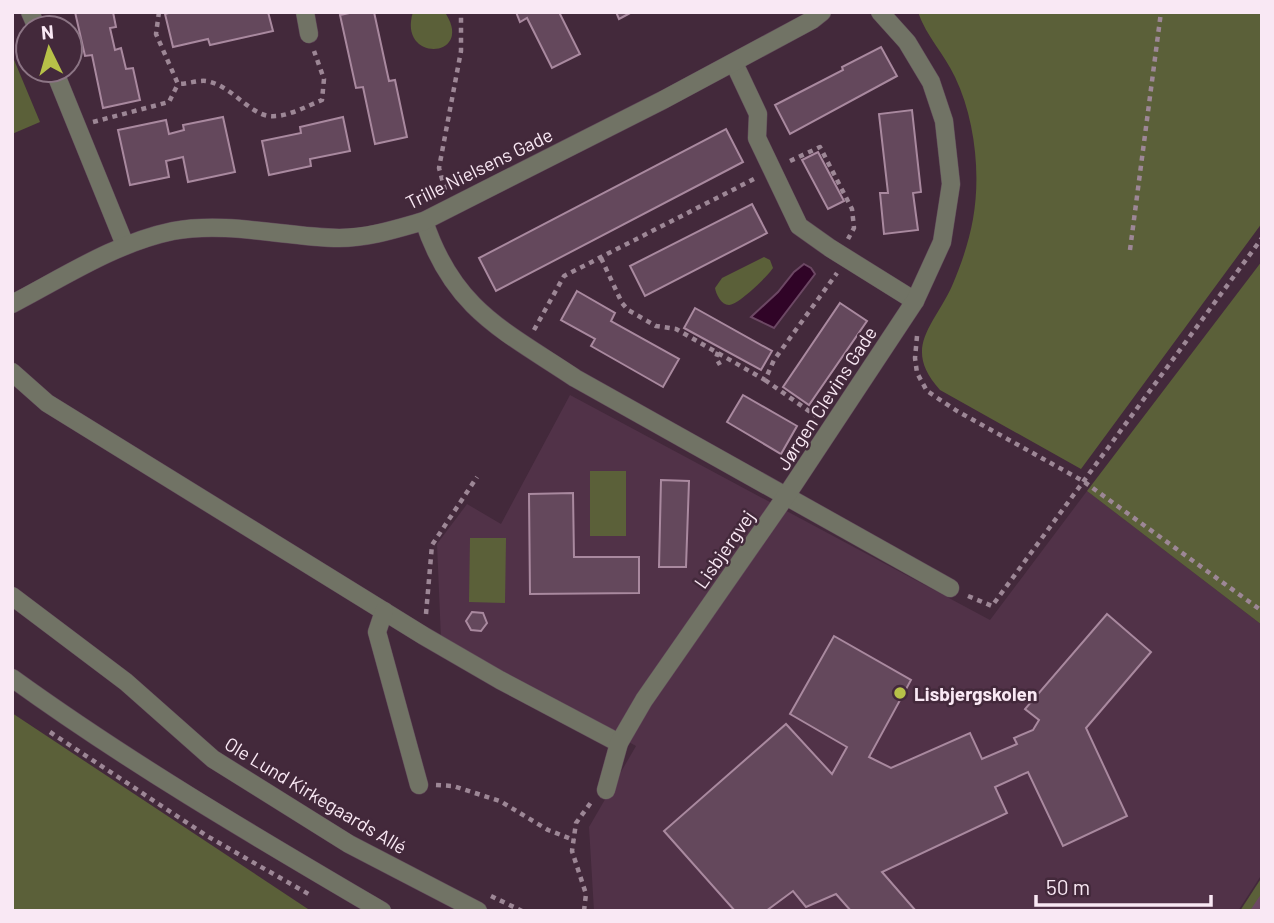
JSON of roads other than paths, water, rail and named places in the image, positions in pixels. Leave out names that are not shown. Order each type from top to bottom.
[{"type":"street","points":[[305,12],[309,34]]},
{"type":"street","name":"Trille Nielsens Gade","points":[[12,304],[125,245],[175,231],[224,229],[341,238],[383,233],[424,221],[734,63],[822,12]]},
{"type":"street","name":"Jørgen Clevins Gade","points":[[424,221],[436,256],[460,293],[486,319],[575,378],[786,496],[915,301],[942,242],[951,184],[944,121],[931,82],[907,42],[880,12]]},
{"type":"street","points":[[734,63],[758,114],[757,138],[799,226],[915,301]]},
{"type":"street","points":[[60,84],[125,245]]},
{"type":"street","points":[[12,372],[47,403],[424,636],[619,743]]},
{"type":"street","points":[[786,496],[950,588]]},
{"type":"street","name":"Lisbjergvej","points":[[606,790],[619,743],[644,700],[786,496]]},
{"type":"street","name":"Ole Lund Kirkegaards Allé","points":[[12,596],[126,682],[213,759],[349,844],[478,911]]},
{"type":"street","points":[[384,611],[377,632],[419,785]]},
{"type":"street","points":[[12,678],[154,775],[383,911]]},
{"type":"waterway","points":[[1254,911],[1262,899]]},
{"type":"place","name":"Lisbjergskolen","points":[[900,693]]}]
